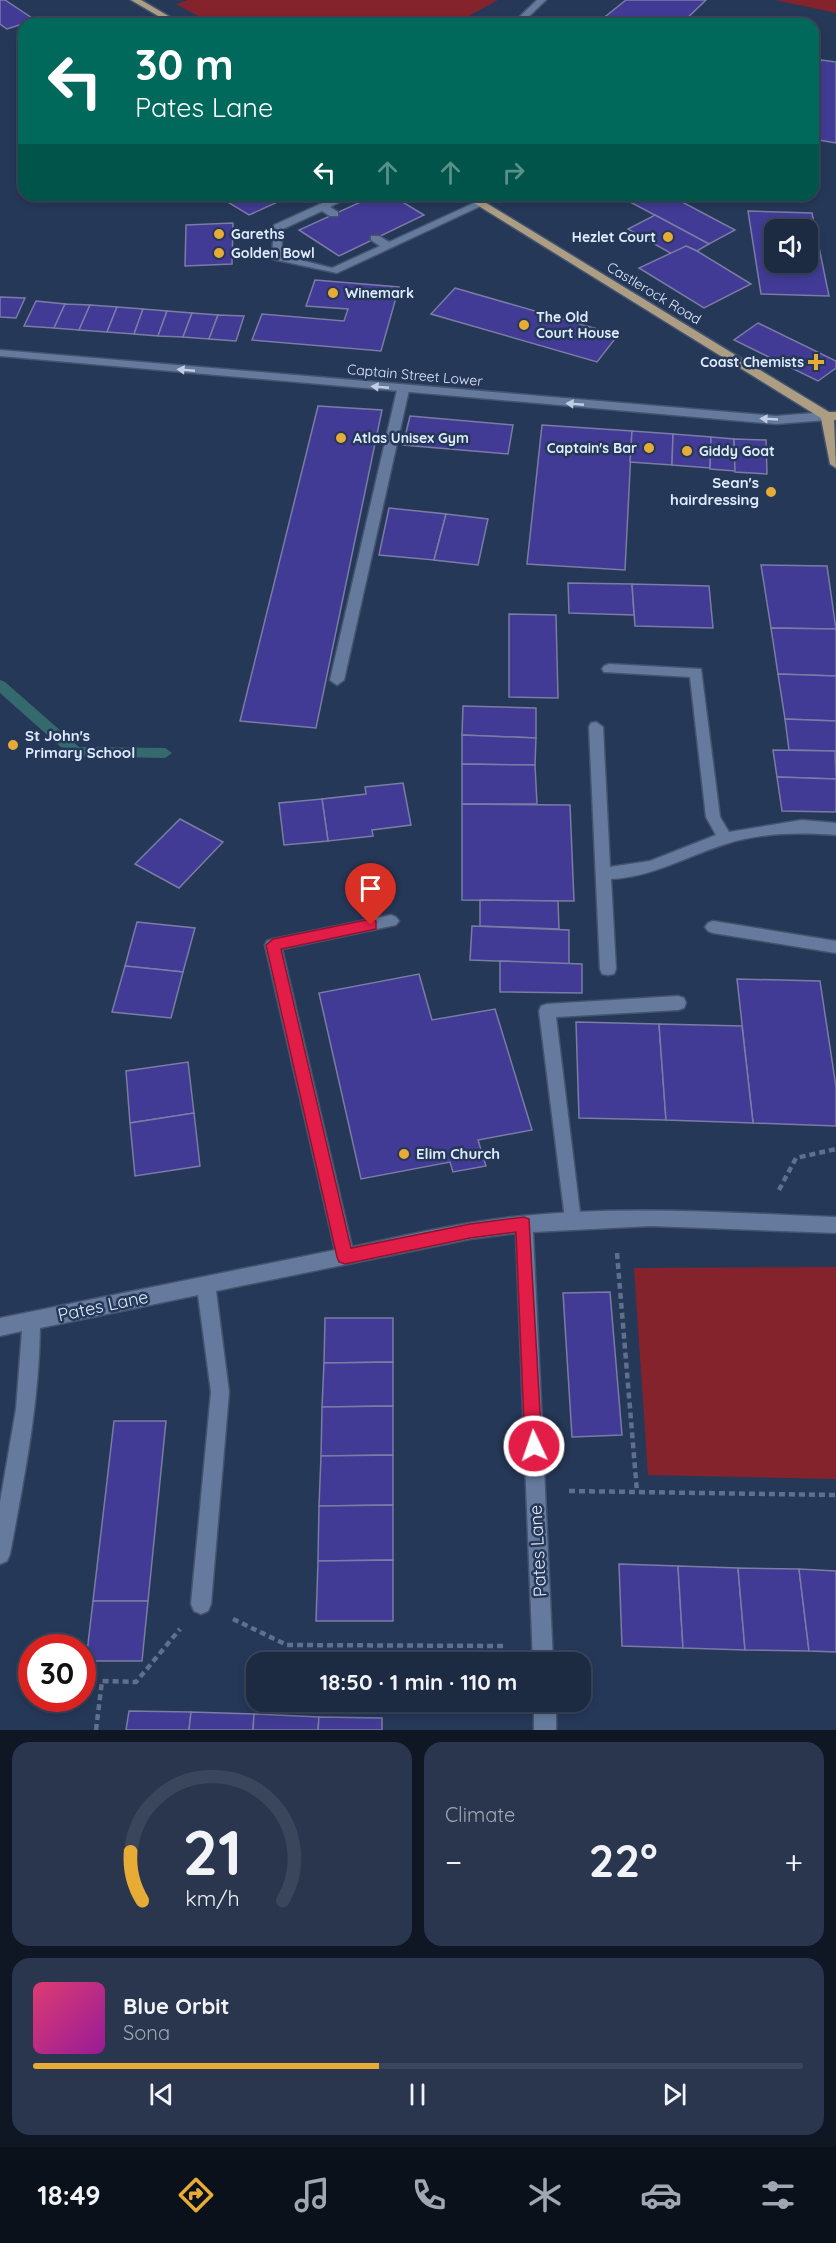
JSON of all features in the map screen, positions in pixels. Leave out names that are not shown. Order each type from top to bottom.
[{"type":"main road","points":[[135,0],[167,18]]},
{"type":"main road","name":"Castlerock Road","points":[[475,201],[833,414]]},
{"type":"main road","points":[[833,414],[836,464]]},
{"type":"street","points":[[522,18],[542,0]]},
{"type":"street","points":[[335,201],[278,227],[276,257],[333,271],[480,204]]},
{"type":"street","points":[[322,207],[334,214]]},
{"type":"street","points":[[375,238],[388,246]]},
{"type":"street","name":"Captain Street Lower","points":[[0,353],[404,390],[776,420],[833,414]]},
{"type":"street","points":[[337,680],[404,390]]},
{"type":"street","points":[[609,669],[696,672],[713,817],[724,838]]},
{"type":"street","points":[[596,727],[608,969]]},
{"type":"street","points":[[602,873],[627,873],[647,869],[724,838],[802,826],[836,829]]},
{"type":"street","points":[[345,1257],[273,945],[391,921]]},
{"type":"street","points":[[713,927],[836,947]]},
{"type":"street","points":[[572,1221],[547,1011],[678,1003]]},
{"type":"street","name":"Pates Lane","points":[[0,1327],[470,1231],[524,1224],[614,1219],[836,1226]]},
{"type":"street","name":"Pates Lane","points":[[524,1224],[543,1652]]},
{"type":"street","points":[[201,1604],[220,1392],[206,1285]]},
{"type":"street","points":[[0,1554],[21,1441],[31,1355],[31,1321]]},
{"type":"street","points":[[545,1712],[545,1730]]},
{"type":"path","points":[[762,1222],[796,1158],[836,1149]]},
{"type":"path","points":[[614,1219],[637,1492]]},
{"type":"path","points":[[536,1490],[836,1495]]},
{"type":"path","points":[[96,1730],[102,1681],[136,1682],[201,1604],[287,1645],[486,1652]]},
{"type":"shaded area","points":[[188,0],[498,0],[465,18],[202,18],[176,4]]},
{"type":"shaded area","points":[[775,0],[836,0],[836,13]]},
{"type":"shaded area","points":[[836,1267],[836,1479],[648,1475],[634,1268]]},
{"type":"building","points":[[0,0],[5,0],[32,18],[18,18],[18,25],[7,29],[0,24]]},
{"type":"building","points":[[626,0],[706,0],[687,18],[604,18]]},
{"type":"building","points":[[821,60],[836,62],[836,143],[819,140],[819,67]]},
{"type":"building","points":[[226,201],[280,201],[249,215]]},
{"type":"building","points":[[363,201],[401,201],[424,215],[339,256],[299,230]]},
{"type":"building","points":[[628,201],[680,201],[735,230],[709,244]]},
{"type":"building","points":[[748,211],[812,213],[813,219],[764,219],[764,273],[818,273],[818,242],[829,296],[761,294]]},
{"type":"building","name":"Hezlet Court","points":[[655,215],[709,244],[697,251],[686,246],[672,254],[628,229]]},
{"type":"building","points":[[233,223],[232,264],[185,266],[186,225]]},
{"type":"building","points":[[686,246],[751,284],[704,308],[639,268]]},
{"type":"building","points":[[315,280],[399,287],[381,351],[252,340],[262,314],[344,321],[348,309],[306,306]]},
{"type":"building","name":"The Old Court House","points":[[455,288],[618,335],[597,362],[431,314]]},
{"type":"building","points":[[0,297],[25,298],[16,318],[0,317]]},
{"type":"building","points":[[36,301],[65,304],[54,328],[24,326]]},
{"type":"building","points":[[65,304],[90,305],[79,330],[54,328]]},
{"type":"building","points":[[90,305],[117,307],[107,332],[79,330]]},
{"type":"building","points":[[117,307],[143,309],[134,334],[107,332]]},
{"type":"building","points":[[143,309],[167,311],[158,336],[134,334]]},
{"type":"building","points":[[167,311],[192,313],[183,337],[158,336]]},
{"type":"building","points":[[192,313],[218,315],[209,339],[183,337]]},
{"type":"building","points":[[218,315],[244,316],[236,341],[209,339]]},
{"type":"building","points":[[758,323],[836,361],[836,368],[818,381],[734,340]]},
{"type":"building","points":[[318,406],[382,410],[316,728],[240,721]]},
{"type":"building","points":[[410,416],[513,425],[508,454],[403,445]]},
{"type":"building","points":[[542,425],[632,431],[625,570],[527,564]]},
{"type":"building","points":[[632,431],[673,434],[672,465],[630,462]]},
{"type":"building","points":[[673,434],[711,437],[710,468],[672,465]]},
{"type":"building","points":[[711,437],[734,439],[735,471],[710,469]]},
{"type":"building","points":[[734,439],[766,440],[767,474],[735,472]]},
{"type":"building","points":[[389,508],[446,514],[434,560],[379,555]]},
{"type":"building","points":[[446,514],[488,519],[478,565],[434,560]]},
{"type":"building","points":[[761,565],[827,566],[836,629],[771,628]]},
{"type":"building","points":[[568,583],[632,584],[634,615],[569,613]]},
{"type":"building","points":[[632,584],[709,586],[713,628],[635,626]]},
{"type":"building","points":[[509,614],[556,615],[558,698],[509,697]]},
{"type":"building","points":[[771,628],[836,629],[836,676],[778,674]]},
{"type":"building","points":[[778,674],[836,676],[836,721],[785,719]]},
{"type":"building","points":[[463,706],[536,708],[536,738],[462,735]]},
{"type":"building","points":[[785,719],[836,721],[836,751],[789,750]]},
{"type":"building","points":[[462,735],[536,738],[535,765],[462,764]]},
{"type":"building","points":[[773,750],[835,751],[836,779],[777,777]]},
{"type":"building","points":[[462,764],[535,765],[537,804],[462,804]]},
{"type":"building","points":[[777,777],[836,779],[836,812],[782,811]]},
{"type":"building","points":[[403,783],[411,825],[372,830],[373,836],[328,841],[322,799],[366,794],[365,787]]},
{"type":"building","points":[[322,799],[328,841],[284,845],[279,803]]},
{"type":"building","points":[[462,804],[570,805],[574,901],[462,900]]},
{"type":"building","points":[[180,819],[223,842],[179,888],[135,864]]},
{"type":"building","points":[[480,900],[558,901],[559,929],[480,926]]},
{"type":"building","points":[[137,922],[195,928],[183,972],[125,966]]},
{"type":"building","points":[[472,926],[569,930],[569,964],[470,960]]},
{"type":"building","points":[[500,961],[582,964],[582,993],[500,992]]},
{"type":"building","points":[[125,966],[183,972],[171,1018],[112,1012]]},
{"type":"building","points":[[419,974],[432,1020],[495,1009],[532,1130],[478,1140],[486,1166],[453,1172],[450,1162],[361,1179],[319,993]]},
{"type":"building","points":[[737,979],[820,981],[836,1087],[836,1126],[753,1123]]},
{"type":"building","points":[[576,1022],[659,1024],[666,1120],[579,1118]]},
{"type":"building","points":[[659,1024],[742,1026],[753,1123],[666,1120]]},
{"type":"building","points":[[188,1062],[194,1113],[130,1123],[126,1071]]},
{"type":"building","points":[[194,1113],[200,1166],[135,1176],[130,1123]]},
{"type":"building","points":[[610,1292],[622,1435],[572,1437],[563,1293]]},
{"type":"building","points":[[325,1318],[393,1318],[393,1362],[324,1363]]},
{"type":"building","points":[[393,1362],[393,1406],[322,1407],[324,1363]]},
{"type":"building","points":[[393,1406],[393,1455],[321,1456],[322,1407]]},
{"type":"building","points":[[114,1421],[166,1421],[148,1601],[93,1601]]},
{"type":"building","points":[[393,1455],[393,1505],[319,1506],[321,1456]]},
{"type":"building","points":[[393,1505],[393,1560],[318,1561],[319,1506]]},
{"type":"building","points":[[393,1560],[393,1621],[316,1621],[318,1561]]},
{"type":"building","points":[[619,1564],[678,1566],[683,1648],[622,1646]]},
{"type":"building","points":[[678,1566],[738,1568],[745,1650],[683,1648]]},
{"type":"building","points":[[738,1568],[799,1569],[809,1651],[745,1650]]},
{"type":"building","points":[[799,1569],[836,1571],[836,1652],[809,1651]]},
{"type":"building","points":[[93,1601],[148,1601],[142,1661],[96,1661],[96,1634],[89,1634]]},
{"type":"building","points":[[129,1711],[191,1712],[189,1730],[126,1730]]},
{"type":"building","points":[[191,1712],[254,1714],[253,1730],[189,1730]]},
{"type":"building","points":[[254,1714],[319,1717],[318,1730],[253,1730]]},
{"type":"building","points":[[319,1717],[382,1718],[382,1730],[318,1730]]},
{"type":"waterway","points":[[0,685],[76,752],[165,753]]},
{"type":"place","name":"Gareths","points":[[219,234]]},
{"type":"place","name":"Hezlet Court","points":[[668,237]]},
{"type":"place","name":"Golden Bowl","points":[[219,253]]},
{"type":"place","name":"Winemark","points":[[333,293]]},
{"type":"place","name":"The Old Court House","points":[[524,325]]},
{"type":"place","name":"Coast Chemists","points":[[816,362]]},
{"type":"place","name":"Atlas Unisex Gym","points":[[341,438]]},
{"type":"place","name":"Captain's Bar","points":[[649,448]]},
{"type":"place","name":"Giddy Goat","points":[[687,451]]},
{"type":"place","name":"Sean's hairdressing","points":[[771,492]]},
{"type":"place","name":"St John's Primary School","points":[[13,745]]},
{"type":"place","name":"Elim Church","points":[[404,1154]]},
{"type":"route","points":[[371,925],[273,945],[345,1257],[470,1231],[524,1224],[534,1446]]}]
